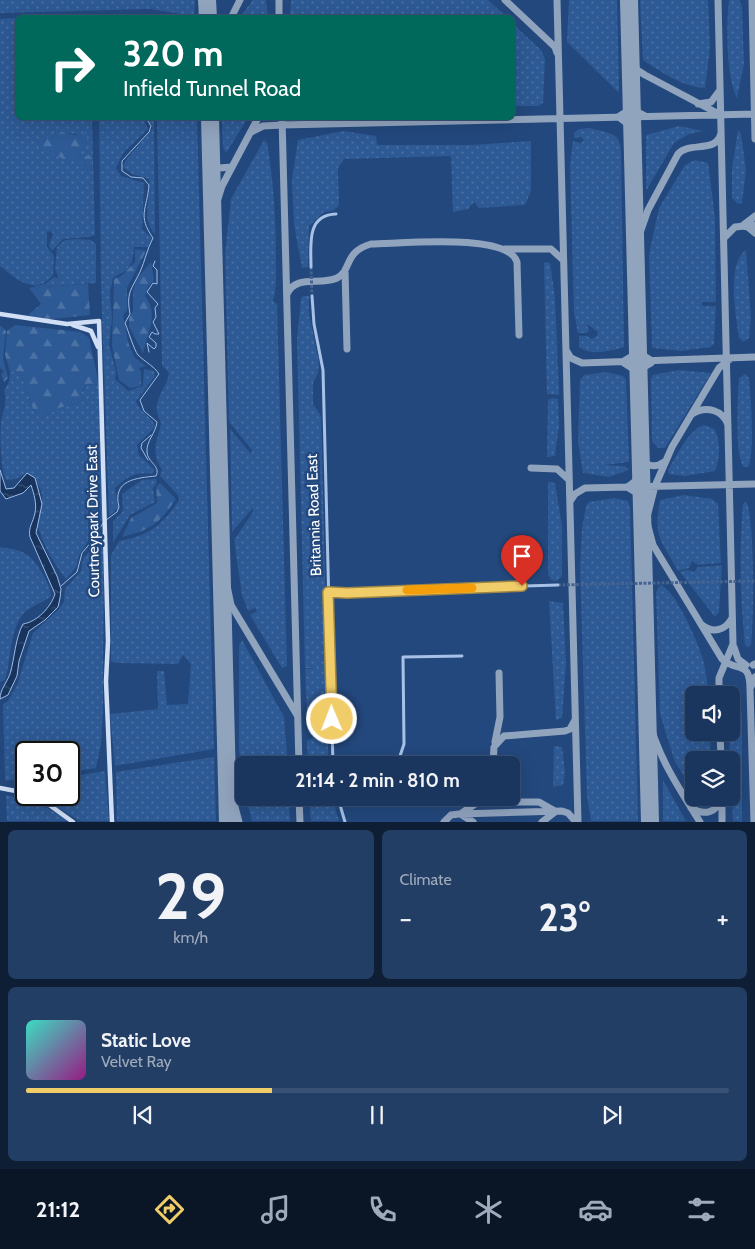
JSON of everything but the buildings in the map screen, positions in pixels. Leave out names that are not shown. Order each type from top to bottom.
[{"type":"street","points":[[311,267],[312,229],[319,219],[336,214]]},
{"type":"street","name":"Britannia Road East","points":[[312,296],[314,324],[323,370],[333,756]]},
{"type":"street","name":"Courtneypark Drive East","points":[[0,314],[67,324],[99,320],[106,537],[108,646],[106,681],[112,822]]},
{"type":"street","points":[[67,324],[85,327],[94,334],[100,359]]},
{"type":"street","points":[[328,592],[347,593],[358,591],[558,585]]},
{"type":"street","points":[[399,756],[402,753],[404,744],[403,657],[462,656]]},
{"type":"street","points":[[0,788],[15,791]]},
{"type":"street","points":[[51,806],[73,822]]},
{"type":"street","points":[[340,806],[345,822]]},
{"type":"green space","points":[[0,0],[195,0],[194,15],[150,9],[0,13]]},
{"type":"green space","points":[[253,0],[266,0],[268,15],[242,15]]},
{"type":"green space","points":[[291,0],[488,0],[505,15],[290,15]]},
{"type":"green space","points":[[569,0],[617,0],[619,93],[567,42]]},
{"type":"green space","points":[[640,0],[708,0],[710,48],[705,88],[680,82],[643,60]]},
{"type":"green space","points":[[729,0],[740,0],[742,8],[744,64],[737,98],[733,88],[729,64],[727,22]]},
{"type":"green space","points":[[15,18],[15,120],[92,120],[95,235],[63,239],[52,251],[49,245],[53,234],[51,231],[47,232],[47,247],[54,256],[53,275],[39,285],[26,284],[0,266],[0,19]],"holes":[[[61,132],[75,134],[87,141],[78,155],[82,157],[89,171],[79,160],[65,159],[49,151],[55,136]]]},
{"type":"green space","points":[[515,26],[541,50],[545,59],[543,103],[538,106],[515,106]]},
{"type":"green space","points":[[99,120],[144,120],[148,129],[123,153],[116,168],[121,176],[144,183],[142,229],[152,238],[148,247],[134,247],[133,259],[129,267],[113,278],[110,292],[112,318],[109,344],[116,372],[115,379],[128,391],[143,386],[144,369],[154,371],[155,376],[136,401],[140,409],[154,423],[155,427],[137,445],[139,455],[155,470],[151,474],[131,476],[115,488],[118,508],[109,516],[101,284]]},
{"type":"green space","points":[[148,120],[154,120],[155,234],[147,215],[149,179],[132,174],[123,167],[126,160],[153,128]]},
{"type":"green space","points":[[157,120],[197,120],[214,749],[115,766],[110,714],[158,709],[157,671],[164,671],[167,705],[188,704],[191,664],[183,655],[178,664],[116,663],[111,661],[111,555],[119,541],[139,536],[155,528],[179,500],[178,495],[160,476],[162,470],[155,452],[161,423],[157,402],[169,373],[162,365]]},
{"type":"green space","points":[[222,120],[247,120],[226,153],[223,147]]},
{"type":"green space","points":[[679,126],[703,131],[689,134],[674,143],[646,191],[646,135]]},
{"type":"green space","points":[[590,128],[615,136],[618,139],[621,150],[624,347],[601,352],[584,350],[579,347],[579,336],[587,336],[592,339],[597,336],[598,332],[587,324],[589,331],[587,333],[578,333],[574,313],[570,165],[573,141],[581,143],[584,140],[581,137],[574,138],[574,133],[579,129]]},
{"type":"green space","points":[[738,130],[741,134],[746,170],[742,203],[738,204],[732,198],[732,169]]},
{"type":"green space","points":[[343,131],[376,136],[377,145],[472,145],[531,141],[531,191],[525,205],[479,208],[474,202],[468,209],[453,212],[451,156],[344,159],[338,168],[339,205],[333,211],[324,212],[309,226],[308,267],[302,268],[294,225],[292,180],[298,140]]},
{"type":"green space","points":[[61,132],[80,136],[84,132],[87,134],[87,141],[78,155],[82,157],[89,155],[92,159],[92,169],[90,171],[79,161],[73,159],[65,160],[49,151],[42,150],[40,145],[44,138],[55,136]]},
{"type":"green space","points":[[264,140],[267,143],[271,173],[276,233],[276,282],[273,301],[277,304],[287,666],[282,668],[250,615],[257,611],[255,608],[248,611],[242,595],[234,540],[253,512],[253,508],[232,532],[230,429],[251,454],[252,450],[229,422],[225,254],[231,199]]},
{"type":"green space","points":[[695,160],[708,163],[715,218],[716,302],[702,302],[702,306],[716,306],[714,344],[711,347],[681,351],[652,348],[649,254],[659,208],[685,165]]},
{"type":"green space","points":[[65,240],[91,240],[96,244],[96,283],[29,288],[45,284],[54,277],[59,279],[55,269],[57,247]]},
{"type":"green space","points":[[135,249],[146,251],[127,288],[127,310],[123,316],[128,342],[134,357],[146,366],[139,368],[141,372],[141,386],[130,388],[119,380],[112,346],[114,279],[121,276],[135,262]]},
{"type":"green space","points":[[746,250],[751,318],[749,338],[744,342],[739,338],[734,278],[736,266]]},
{"type":"green space","points":[[151,262],[154,280],[148,287],[145,296],[149,302],[152,316],[143,353],[129,327],[129,318],[133,311],[133,291],[136,280]]},
{"type":"green space","points":[[544,262],[550,263],[555,297],[559,395],[547,394]]},
{"type":"green space","points":[[88,284],[90,315],[43,320],[28,315],[41,304],[29,288]]},
{"type":"green space","points":[[303,296],[309,296],[309,313],[319,363],[318,373],[313,383],[313,404],[321,416],[329,728],[308,733],[305,669],[315,668],[305,668],[297,339],[301,299]]},
{"type":"green space","points":[[0,325],[6,331],[3,358],[8,378],[4,382],[1,375],[4,371],[0,368]]},
{"type":"green space","points":[[15,325],[81,332],[89,338],[99,384],[86,385],[80,394],[84,401],[59,408],[49,414],[34,412],[20,371],[10,372],[5,355],[7,331]]},
{"type":"green space","points":[[679,370],[711,373],[665,448],[658,448],[652,441],[651,379],[653,375]]},
{"type":"green space","points":[[20,371],[34,412],[49,414],[59,408],[84,401],[80,394],[87,385],[99,384],[103,518],[78,557],[77,566],[66,579],[50,556],[39,530],[38,522],[42,502],[40,489],[35,481],[26,473],[16,479],[6,480],[4,474],[1,421],[5,402],[4,390],[9,382],[10,372]]},
{"type":"green space","points":[[606,372],[623,376],[626,380],[629,462],[605,465],[625,466],[629,470],[609,477],[583,473],[578,442],[580,380],[584,375]]},
{"type":"green space","points":[[745,374],[749,378],[752,425],[748,467],[744,467],[741,461],[738,439],[739,378]]},
{"type":"green space","points":[[552,398],[558,399],[559,426],[555,456],[547,457],[548,400]]},
{"type":"green space","points":[[704,425],[714,429],[718,439],[719,455],[715,471],[685,476],[669,474],[668,470],[683,444],[693,432]]},
{"type":"green space","points":[[156,479],[157,483],[153,488],[155,502],[130,515],[113,543],[113,521],[123,511],[122,494],[142,480]]},
{"type":"green space","points":[[548,482],[555,483],[562,526],[562,576],[557,581],[551,580],[548,575]]},
{"type":"green space","points":[[160,483],[176,499],[154,525],[140,532],[122,537],[131,518],[157,503],[156,487]]},
{"type":"green space","points":[[684,495],[712,499],[718,504],[721,563],[698,565],[692,561],[689,568],[678,571],[663,545],[657,523],[660,500]]},
{"type":"green space","points":[[614,498],[628,501],[630,507],[638,821],[591,821],[587,796],[580,568],[582,528],[586,506],[589,502]]},
{"type":"green space","points":[[746,501],[751,527],[753,570],[752,633],[751,645],[748,647],[745,645],[741,574],[743,504]]},
{"type":"green space","points":[[104,529],[103,706],[101,744],[96,768],[80,770],[80,741],[15,741],[15,780],[5,781],[3,704],[8,701],[17,685],[33,633],[64,602],[65,589],[81,571],[83,559],[99,540]]},
{"type":"green space","points":[[0,547],[20,551],[30,557],[38,566],[45,579],[51,596],[25,612],[20,619],[13,635],[5,680],[0,682]]},
{"type":"green space","points":[[722,565],[719,612],[715,617],[680,572],[688,570],[694,572],[698,567]]},
{"type":"green space","points":[[660,585],[666,588],[685,616],[700,649],[708,686],[685,686],[685,741],[710,741],[711,751],[685,751],[685,777],[675,762],[660,714],[656,592]]},
{"type":"green space","points":[[549,601],[563,603],[566,663],[562,718],[556,720]]},
{"type":"green space","points":[[242,640],[284,717],[287,756],[240,756],[239,645]]},
{"type":"green space","points":[[740,705],[742,715],[742,822],[733,821],[732,806],[740,806],[740,751],[730,751],[729,741],[740,741]]},
{"type":"green space","points":[[320,734],[328,735],[328,756],[308,756],[307,741]]},
{"type":"green space","points":[[554,746],[562,747],[565,772],[563,785],[553,787]]},
{"type":"green space","points":[[214,757],[216,821],[117,821],[116,772]]},
{"type":"green space","points":[[105,771],[109,821],[80,821],[55,806],[80,806],[80,775]]},
{"type":"green space","points":[[663,780],[686,821],[663,821]]},
{"type":"green space","points":[[6,795],[15,797],[15,806],[41,806],[69,821],[7,821]]},
{"type":"green space","points":[[248,806],[289,806],[290,821],[252,821]]},
{"type":"green space","points":[[310,806],[334,806],[339,821],[311,821]]},
{"type":"water","points":[[0,470],[6,489],[14,488],[27,473],[35,478],[42,504],[36,533],[57,576],[61,589],[58,607],[45,620],[29,631],[19,661],[17,676],[8,695],[0,699],[2,689],[10,674],[23,624],[28,623],[43,613],[55,594],[30,537],[36,506],[31,485],[23,493],[6,499],[0,491]]},
{"type":"waterway","points":[[106,520],[117,512],[119,507],[119,491],[122,486],[127,482],[156,476],[157,473],[156,467],[147,452],[148,444],[157,422],[144,411],[140,400],[159,374],[138,355],[125,323],[130,314],[130,292],[153,238],[145,224],[144,218],[149,185],[143,178],[131,177],[122,171],[122,161],[149,132],[151,126],[147,120]]},
{"type":"waterway","points":[[149,352],[147,343],[154,349],[156,347],[156,343],[149,337],[152,332],[159,334],[153,322],[156,317],[155,308],[158,304],[147,292],[153,283],[157,284],[157,270],[153,266],[155,261]]},
{"type":"waterway","points":[[148,460],[141,448],[142,443],[151,435]]},
{"type":"waterway","points":[[61,586],[77,572],[82,553],[93,540],[103,523]]},
{"type":"taxiway","points":[[232,15],[240,0]]},
{"type":"taxiway","points":[[279,0],[279,15]]},
{"type":"taxiway","points":[[505,0],[555,47],[557,53]]},
{"type":"taxiway","points":[[557,0],[578,822]]},
{"type":"taxiway","points":[[718,0],[733,644],[719,678],[719,686]]},
{"type":"taxiway","points":[[752,0],[755,139]]},
{"type":"taxiway","points":[[630,58],[637,70],[717,113]]},
{"type":"taxiway","points":[[698,104],[711,102],[720,90]]},
{"type":"taxiway","points":[[618,117],[626,112],[631,99],[637,112],[645,116]]},
{"type":"taxiway","points":[[515,120],[755,114]]},
{"type":"taxiway","points":[[620,118],[629,125],[632,135]]},
{"type":"taxiway","points":[[213,239],[217,202],[222,186],[257,120]]},
{"type":"taxiway","points":[[282,120],[299,756]]},
{"type":"taxiway","points":[[251,132],[263,126],[282,125],[497,120]]},
{"type":"taxiway","points":[[635,247],[648,210],[678,154],[689,148],[714,143],[721,133]]},
{"type":"taxiway","points":[[211,158],[212,162],[219,168],[232,167]]},
{"type":"taxiway","points":[[755,216],[742,226],[748,227],[755,233]]},
{"type":"taxiway","points":[[725,237],[735,227],[755,225]]},
{"type":"taxiway","points":[[287,294],[291,288],[302,282],[337,278],[345,271],[352,256],[362,247],[371,244],[474,243],[494,247],[509,253],[517,262],[519,335]]},
{"type":"taxiway","points":[[505,249],[551,249],[562,259]]},
{"type":"taxiway","points":[[345,270],[347,349]]},
{"type":"taxiway","points":[[624,361],[634,355],[638,346],[644,356],[652,361]]},
{"type":"taxiway","points":[[566,350],[571,358],[582,363],[755,357]]},
{"type":"taxiway","points":[[644,581],[646,521],[655,486],[672,447],[719,368],[730,359]]},
{"type":"taxiway","points":[[624,363],[635,370],[638,379],[644,367],[651,363]]},
{"type":"taxiway","points":[[692,414],[697,411],[713,410],[722,416],[728,425]]},
{"type":"taxiway","points":[[640,455],[644,462],[653,466],[664,462]]},
{"type":"taxiway","points":[[531,468],[557,469],[568,479]]},
{"type":"taxiway","points":[[629,486],[638,479],[641,468]]},
{"type":"taxiway","points":[[571,500],[575,494],[585,488],[755,484]]},
{"type":"taxiway","points":[[627,487],[637,493],[642,504],[645,494],[655,487]]},
{"type":"taxiway","points":[[642,504],[653,545],[722,659],[742,668],[748,674],[750,689]]},
{"type":"taxiway","points":[[222,562],[231,605],[297,715]]},
{"type":"taxiway","points":[[702,625],[715,630],[723,628],[732,618]]},
{"type":"taxiway","points":[[734,647],[738,659],[746,665]]},
{"type":"taxiway","points":[[495,742],[500,717],[499,673]]},
{"type":"taxiway","points":[[754,822],[750,689],[755,677]]},
{"type":"taxiway","points":[[647,713],[662,756],[700,822]]},
{"type":"taxiway","points":[[494,756],[494,747],[504,736],[565,731],[570,729],[575,720]]},
{"type":"taxiway","points":[[720,741],[721,751]]},
{"type":"taxiway","points":[[227,777],[239,822]]},
{"type":"taxiway","points":[[462,813],[475,804],[483,802],[539,802],[555,811]]},
{"type":"taxiway","points":[[299,806],[300,822]]},
{"type":"taxiway","points":[[691,808],[701,812],[710,812],[718,806]]},
{"type":"taxiway","points":[[722,806],[722,822]]},
{"type":"taxiway","points":[[444,822],[451,815],[459,814],[562,811],[568,813],[576,822]]},
{"type":"taxiway","points":[[542,822],[555,812]]},
{"type":"taxiway","points":[[462,815],[473,822]]},
{"type":"runway","points":[[207,0],[208,15]]},
{"type":"runway","points":[[629,0],[650,822]]},
{"type":"runway","points":[[210,120],[228,822]]},
{"type":"tunnel","points":[[311,267],[312,296]]},
{"type":"tunnel","points":[[558,585],[755,581]]},
{"type":"slow traffic","points":[[407,590],[472,588]]},
{"type":"route","points":[[332,719],[328,592],[356,593],[358,591],[522,586]]}]
